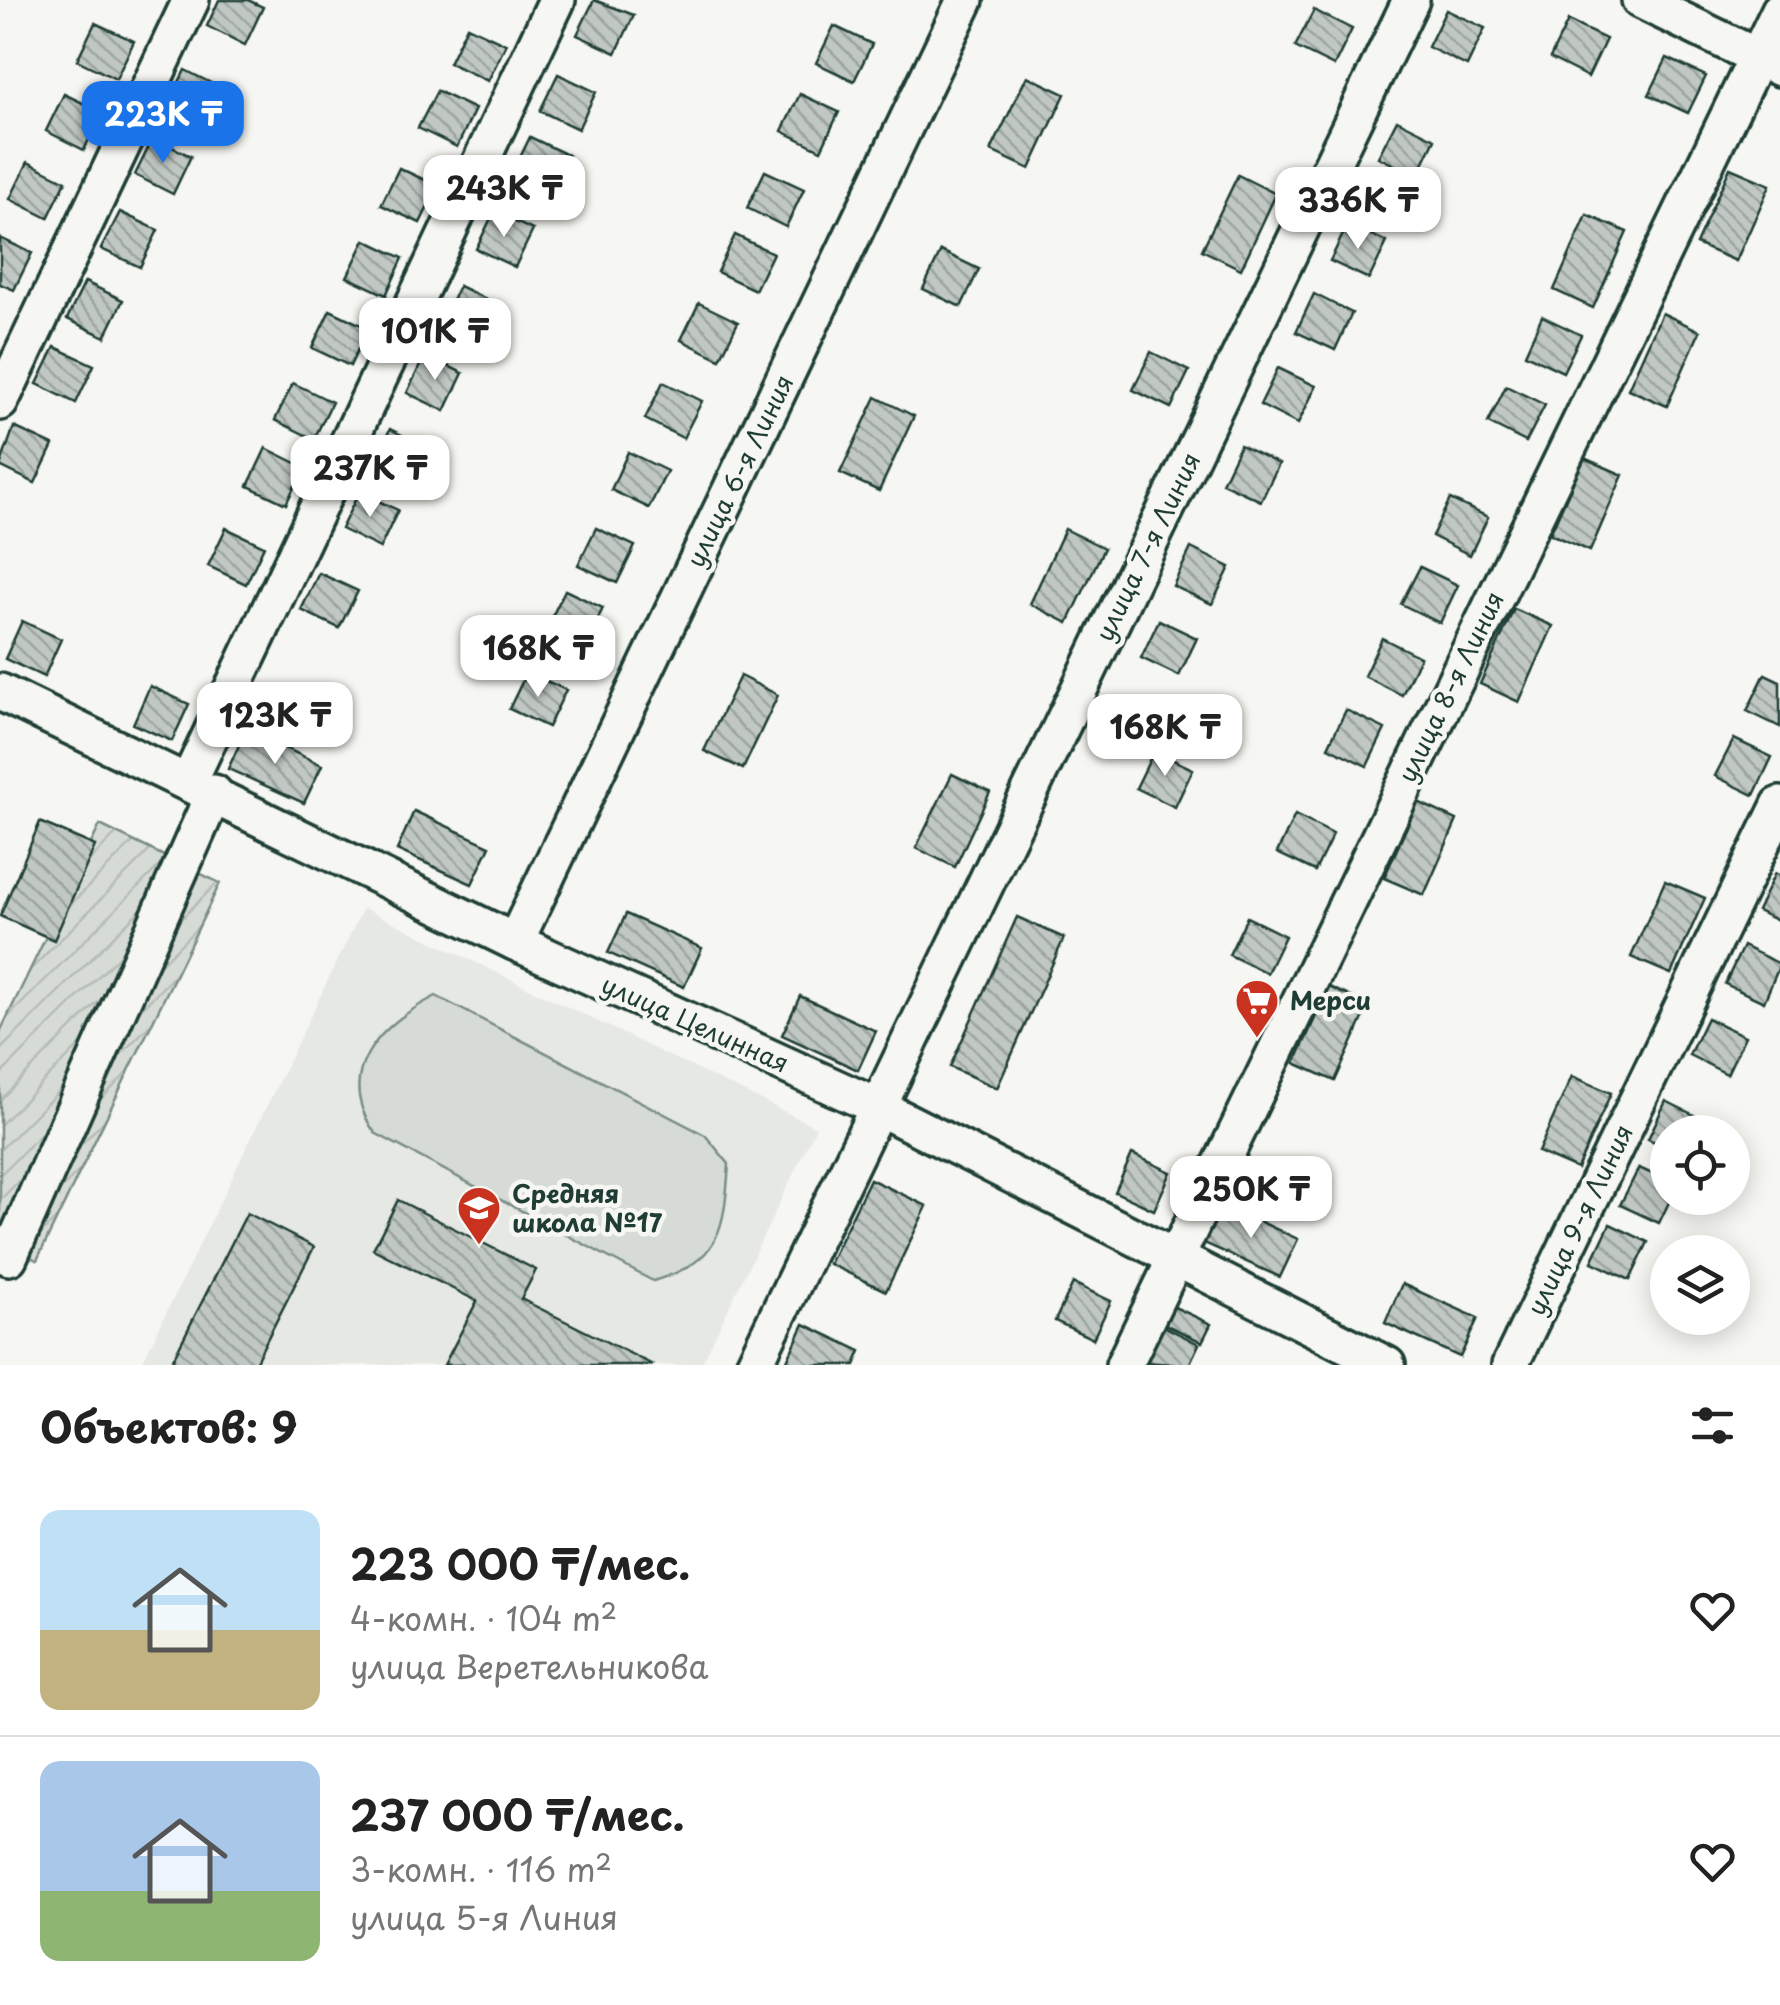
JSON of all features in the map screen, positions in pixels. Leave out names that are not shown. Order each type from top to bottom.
[{"type":"street","points":[[0,402],[191,0]]},
{"type":"street","points":[[9,1257],[201,787],[557,0]]},
{"type":"street","name":"улица 6-я Линия","points":[[515,942],[965,0]]},
{"type":"street","name":"улица 7-я Линия","points":[[754,1365],[1411,0]]},
{"type":"street","points":[[1640,0],[1769,62]]},
{"type":"street","name":"улица 8-я Линия","points":[[1124,1365],[1173,1259],[1769,62],[1780,10]]},
{"type":"street","name":"улица Целинная","points":[[0,692],[515,942],[878,1107],[1386,1365]]},
{"type":"street","name":"улица 9-я Линия","points":[[1510,1365],[1780,805]]},
{"type":"shaded area","points":[[100,825],[220,883],[37,1260],[0,1242],[0,1032]]},
{"type":"shaded area","name":"Средняя школа №17","points":[[363,908],[816,1127],[701,1365],[141,1365]]},
{"type":"shaded area","points":[[436,996],[705,1135],[729,1164],[721,1224],[706,1252],[676,1273],[653,1281],[375,1133],[363,1110],[359,1089],[369,1051],[398,1020]]},
{"type":"building","points":[[219,0],[248,0],[263,7],[245,45],[207,26]]},
{"type":"building","points":[[594,0],[634,15],[616,53],[577,35]]},
{"type":"building","points":[[1314,10],[1352,29],[1334,66],[1295,47]]},
{"type":"building","points":[[1446,10],[1485,28],[1467,66],[1428,47]]},
{"type":"building","points":[[1568,21],[1606,39],[1588,77],[1550,58]]},
{"type":"building","points":[[95,23],[134,41],[116,79],[77,60]]},
{"type":"building","points":[[467,26],[506,44],[488,81],[449,63]]},
{"type":"building","points":[[834,26],[872,44],[854,81],[816,63]]},
{"type":"building","points":[[1667,58],[1706,76],[1688,113],[1649,95]]},
{"type":"building","points":[[185,70],[223,89],[205,126],[167,107]]},
{"type":"building","points":[[558,74],[596,92],[578,129],[540,111]]},
{"type":"building","points":[[1027,76],[1065,94],[1030,169],[991,151]]},
{"type":"building","points":[[437,91],[475,109],[457,147],[418,128]]},
{"type":"building","points":[[64,94],[102,112],[84,150],[46,131]]},
{"type":"building","points":[[800,94],[839,112],[821,150],[782,131]]},
{"type":"building","points":[[1397,120],[1435,139],[1417,176],[1378,157]]},
{"type":"building","points":[[530,137],[568,155],[550,193],[512,174]]},
{"type":"building","points":[[153,138],[191,156],[173,194],[135,175]]},
{"type":"building","points":[[28,162],[66,181],[48,218],[10,199]]},
{"type":"building","points":[[399,168],[438,186],[420,223],[381,205]]},
{"type":"building","points":[[1730,168],[1770,185],[1736,261],[1696,244]]},
{"type":"building","points":[[765,171],[804,189],[786,227],[747,208]]},
{"type":"building","points":[[1238,175],[1276,194],[1241,269],[1202,250]]},
{"type":"building","points":[[120,212],[158,230],[140,267],[101,249]]},
{"type":"building","points":[[494,212],[533,230],[515,267],[476,249]]},
{"type":"building","points":[[1587,215],[1627,232],[1593,308],[1554,290]]},
{"type":"building","points":[[1348,224],[1387,242],[1369,279],[1330,261]]},
{"type":"building","points":[[735,235],[773,253],[755,290],[717,272]]},
{"type":"building","points":[[0,238],[32,253],[14,290],[0,284]]},
{"type":"building","points":[[365,240],[403,258],[386,295],[347,277]]},
{"type":"building","points":[[941,251],[979,269],[961,307],[923,289]]},
{"type":"building","points":[[85,282],[123,300],[105,337],[67,319]]},
{"type":"building","points":[[459,286],[497,304],[479,341],[441,323]]},
{"type":"building","points":[[1314,294],[1352,313],[1335,350],[1296,332]]},
{"type":"building","points":[[699,303],[738,322],[720,359],[681,340]]},
{"type":"building","points":[[330,310],[368,328],[350,366],[312,348]]},
{"type":"building","points":[[1662,313],[1700,331],[1667,406],[1628,389]]},
{"type":"building","points":[[1542,316],[1581,335],[1563,372],[1525,354]]},
{"type":"building","points":[[55,347],[94,365],[76,403],[37,384]]},
{"type":"building","points":[[1151,352],[1189,371],[1171,408],[1133,390]]},
{"type":"building","points":[[425,355],[463,373],[445,411],[407,393]]},
{"type":"building","points":[[1278,368],[1316,386],[1298,424],[1260,405]]},
{"type":"building","points":[[663,382],[702,401],[683,438],[645,419]]},
{"type":"building","points":[[293,383],[332,402],[314,439],[275,420]]},
{"type":"building","points":[[1506,386],[1545,405],[1526,442],[1488,423]]},
{"type":"building","points":[[876,397],[914,416],[879,491],[840,473]]},
{"type":"building","points":[[14,427],[53,445],[35,483],[0,466]]},
{"type":"building","points":[[390,429],[428,448],[410,486],[372,467]]},
{"type":"building","points":[[1240,445],[1279,464],[1261,501],[1222,483]]},
{"type":"building","points":[[266,448],[304,467],[286,504],[248,486]]},
{"type":"building","points":[[628,452],[667,471],[649,508],[611,490]]},
{"type":"building","points":[[1584,458],[1623,475],[1590,551],[1550,534]]},
{"type":"building","points":[[359,492],[398,510],[380,548],[341,529]]},
{"type":"building","points":[[1450,499],[1488,517],[1470,555],[1432,536]]},
{"type":"building","points":[[226,528],[264,546],[246,584],[208,566]]},
{"type":"building","points":[[596,528],[635,546],[617,583],[578,565]]},
{"type":"building","points":[[1065,529],[1104,548],[1068,623],[1030,604]]},
{"type":"building","points":[[1191,548],[1230,567],[1212,604],[1173,586]]},
{"type":"building","points":[[1420,567],[1458,585],[1440,623],[1401,604]]},
{"type":"building","points":[[319,573],[358,591],[339,628],[301,610]]},
{"type":"building","points":[[565,590],[603,608],[585,646],[547,627]]},
{"type":"building","points":[[1514,609],[1553,626],[1519,702],[1480,684]]},
{"type":"building","points":[[1159,620],[1197,638],[1179,676],[1141,658]]},
{"type":"building","points":[[22,621],[61,639],[44,677],[5,659]]},
{"type":"building","points":[[1382,638],[1420,657],[1402,695],[1364,676]]},
{"type":"building","points":[[527,672],[566,690],[548,727],[509,709]]},
{"type":"building","points":[[1765,674],[1780,681],[1780,727],[1747,711]]},
{"type":"building","points":[[740,676],[778,695],[743,769],[704,751]]},
{"type":"building","points":[[150,686],[189,704],[172,741],[133,724]]},
{"type":"building","points":[[1346,710],[1385,729],[1367,766],[1328,747]]},
{"type":"building","points":[[246,730],[322,765],[304,803],[228,769]]},
{"type":"building","points":[[1734,739],[1772,757],[1754,795],[1715,776]]},
{"type":"building","points":[[1154,751],[1193,769],[1175,807],[1136,788]]},
{"type":"building","points":[[952,774],[990,792],[955,867],[916,848]]},
{"type":"building","points":[[1418,802],[1457,820],[1424,895],[1384,878]]},
{"type":"building","points":[[414,811],[490,846],[472,884],[397,850]]},
{"type":"building","points":[[1295,815],[1333,834],[1315,871],[1277,853]]},
{"type":"building","points":[[40,822],[95,846],[54,940],[0,916]]},
{"type":"building","points":[[1775,873],[1780,876],[1780,922],[1757,911]]},
{"type":"building","points":[[1665,881],[1705,898],[1671,974],[1631,957]]},
{"type":"building","points":[[626,914],[702,948],[684,987],[608,953]]},
{"type":"building","points":[[1017,917],[1064,938],[997,1088],[950,1067]]},
{"type":"building","points":[[1247,917],[1285,936],[1267,973],[1229,955]]},
{"type":"building","points":[[1743,946],[1780,964],[1764,1002],[1725,984]]},
{"type":"building","points":[[1329,987],[1369,1005],[1335,1081],[1295,1063]]},
{"type":"building","points":[[800,996],[876,1031],[858,1070],[782,1035]]},
{"type":"building","points":[[1707,1018],[1745,1036],[1727,1074],[1689,1055]]},
{"type":"building","points":[[1572,1076],[1611,1093],[1577,1169],[1538,1152]]},
{"type":"building","points":[[1666,1101],[1694,1115],[1659,1115]]},
{"type":"building","points":[[1132,1154],[1171,1172],[1154,1210],[1115,1192]]},
{"type":"building","points":[[1639,1168],[1650,1173],[1650,1215],[1663,1215],[1659,1223],[1620,1205]]},
{"type":"building","points":[[870,1179],[927,1206],[886,1291],[829,1264]]},
{"type":"building","name":"Средняя школа №17","points":[[398,1200],[536,1270],[521,1299],[653,1365],[444,1365],[477,1301],[373,1249]]},
{"type":"building","points":[[1222,1204],[1298,1239],[1280,1277],[1204,1243]]},
{"type":"building","points":[[247,1213],[314,1247],[254,1365],[170,1365]]},
{"type":"building","points":[[1610,1224],[1648,1242],[1630,1280],[1592,1262]]},
{"type":"building","points":[[1073,1283],[1111,1301],[1093,1339],[1055,1321]]},
{"type":"building","points":[[1402,1284],[1478,1318],[1460,1357],[1385,1323]]},
{"type":"building","points":[[1170,1305],[1211,1324],[1202,1342],[1162,1323]]},
{"type":"building","points":[[804,1324],[861,1351],[855,1365],[785,1365]]},
{"type":"building","points":[[1161,1325],[1199,1344],[1189,1365],[1143,1362]]},
{"type":"place","name":"Мерси","points":[[1257,1039]]},
{"type":"place","name":"Средняя школа №17","points":[[479,1246]]}]
